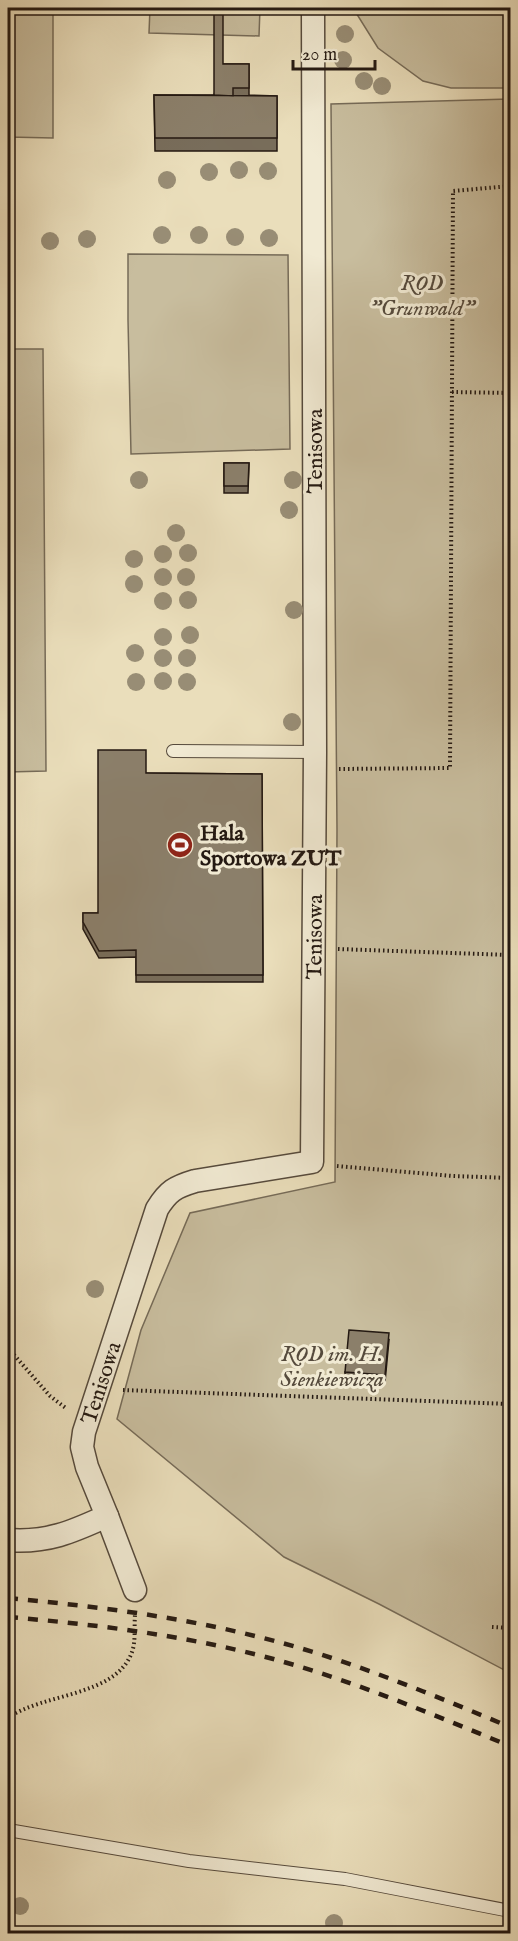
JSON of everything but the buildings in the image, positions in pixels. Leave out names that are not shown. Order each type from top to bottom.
[{"type":"street","name":"Tenisowa","points":[[135,1590],[87,1467],[82,1447],[87,1424],[157,1209],[165,1196],[178,1186],[195,1181],[312,1162],[315,752],[313,8]]},
{"type":"street","points":[[8,1540],[52,1538],[107,1516]]},
{"type":"lane","points":[[173,751],[315,752]]},
{"type":"lane","points":[[8,1830],[162,1857],[345,1879],[510,1911]]},
{"type":"path","points":[[341,769],[450,768],[453,191],[510,186]]},
{"type":"path","points":[[452,392],[510,393]]},
{"type":"path","points":[[341,949],[510,955]]},
{"type":"path","points":[[345,1167],[510,1179]]},
{"type":"path","points":[[8,1348],[50,1396],[87,1424]]},
{"type":"path","points":[[126,1390],[510,1404]]},
{"type":"path","points":[[8,1718],[27,1707],[96,1686],[115,1675],[132,1652],[135,1590]]},
{"type":"path","points":[[492,1627],[510,1628]]},
{"type":"green space","points":[[8,8],[53,8],[53,138],[8,137]]},
{"type":"green space","points":[[150,8],[260,8],[259,36],[149,33]]},
{"type":"green space","points":[[353,8],[510,8],[510,88],[451,88],[423,81],[378,48]]},
{"type":"green space","name":"ROD im. H. Sienkiewicza","points":[[510,99],[510,1673],[284,1557],[117,1419],[141,1330],[190,1213],[335,1182],[337,830],[331,104]]},
{"type":"green space","points":[[128,254],[288,255],[290,449],[131,454]]},
{"type":"green space","points":[[8,349],[43,349],[46,771],[8,772]]},
{"type":"railway","points":[[8,1598],[134,1613],[197,1623],[259,1637],[355,1666],[510,1727]]},
{"type":"railway","points":[[8,1617],[132,1631],[254,1654],[352,1684],[510,1746]]},
{"type":"place","name":"Hala Sportowa ZUT","points":[[180,845]]},
{"type":"park label","name":"ROD \"Grunwald\"","points":[[422,294]]}]
